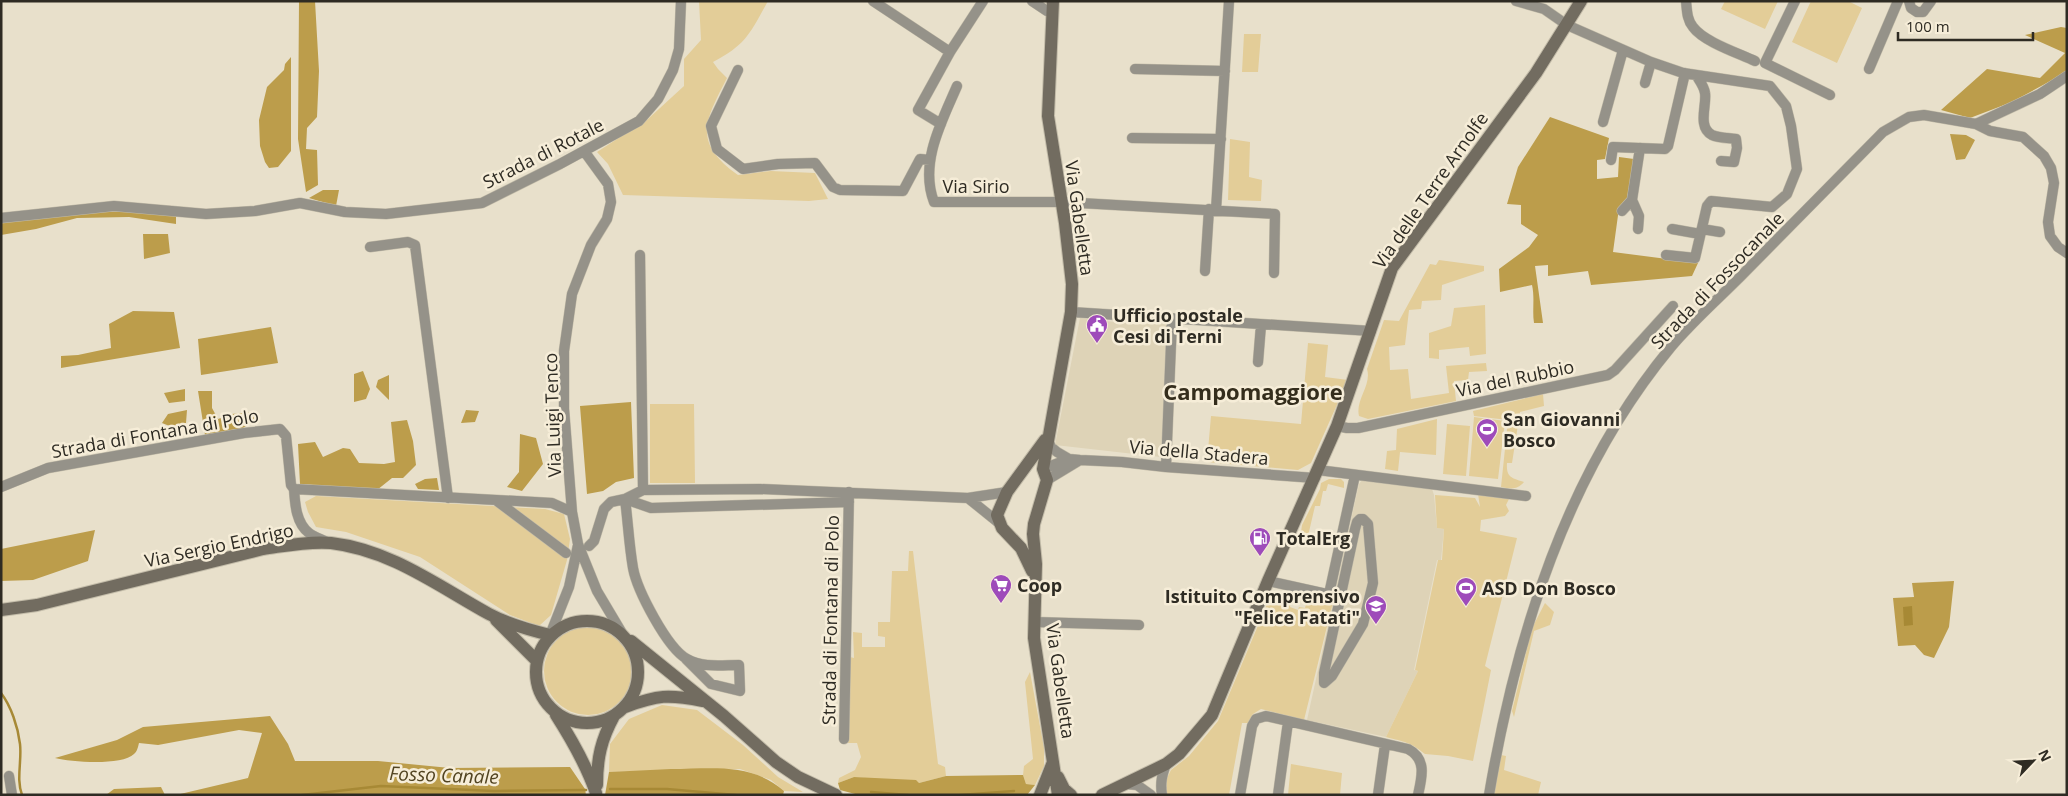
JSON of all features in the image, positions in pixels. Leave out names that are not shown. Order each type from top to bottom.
[{"type":"street","name":"Strada di Rotale","points":[[1,218],[114,206],[206,214],[255,211],[300,204],[345,212],[386,214],[482,203],[639,122],[658,98],[672,70],[679,49],[681,1]]},
{"type":"street","points":[[873,1],[950,52]]},
{"type":"street","points":[[941,124],[918,110],[950,52],[983,1]]},
{"type":"street","points":[[1032,1],[1047,11],[1053,7]]},
{"type":"street","points":[[1205,271],[1221,139],[1229,1]]},
{"type":"street","points":[[1516,1],[1544,9],[1566,24],[1651,62],[1696,75],[1770,86],[1786,106],[1796,154],[1797,169],[1787,194],[1772,207],[1711,201],[1707,206],[1695,258],[1666,255]]},
{"type":"street","name":"Via delle Terre Arnolfe","points":[[1102,795],[1166,764],[1179,754],[1212,715],[1268,581],[1337,426],[1371,331],[1386,280],[1392,268],[1536,74],[1581,1]]},
{"type":"street","points":[[1686,1],[1687,14],[1692,26],[1699,34],[1755,61]]},
{"type":"street","points":[[1795,1],[1765,63],[1830,95]]},
{"type":"street","points":[[1869,69],[1898,1]]},
{"type":"street","points":[[1909,1],[1910,8],[1917,12],[1922,12],[1931,1]]},
{"type":"street","name":"Via Gabelletta","points":[[1053,7],[1048,116],[1062,202],[1072,284],[1070,312],[1047,438],[1045,475],[1034,524],[1034,638],[1058,795]]},
{"type":"street","points":[[1603,122],[1623,50]]},
{"type":"street","points":[[1645,83],[1651,62]]},
{"type":"street","points":[[1135,69],[1225,71]]},
{"type":"street","name":"Via Sirio","points":[[738,70],[711,126],[717,149],[743,169],[778,164],[815,163],[833,187],[840,190],[903,191],[920,159],[930,160]]},
{"type":"street","points":[[1666,134],[1682,72]]},
{"type":"street","points":[[1612,160],[1613,147],[1665,149],[1668,146],[1682,72]]},
{"type":"street","points":[[1696,75],[1705,89],[1704,118],[1706,128],[1712,134],[1736,139],[1737,148],[1734,162],[1722,161]]},
{"type":"street","points":[[1976,124],[2040,94],[2067,76]]},
{"type":"street","name":"Via Sirio","points":[[957,86],[941,124],[930,160],[928,180],[934,202],[1062,202]]},
{"type":"street","name":"Strada di Fossocanale","points":[[1489,795],[1496,755],[1527,627],[1572,507],[1626,409],[1672,346],[1883,132],[1897,122],[1910,117],[1924,116],[1976,124]]},
{"type":"street","points":[[1976,124],[1990,131],[2023,136],[2044,156],[2051,168],[2054,183],[2048,222],[2050,236],[2058,247],[2067,253]]},
{"type":"street","points":[[1132,138],[1221,139]]},
{"type":"street","points":[[1638,228],[1639,216],[1632,200],[1640,148]]},
{"type":"street","name":"Via Luigi Tenco","points":[[584,151],[608,184],[611,202],[607,219],[591,245],[577,280],[569,311],[564,352],[564,409],[572,512],[578,544],[597,592],[622,633]]},
{"type":"street","points":[[1622,210],[1632,200]]},
{"type":"street","points":[[1062,202],[1275,214],[1274,273]]},
{"type":"street","points":[[1672,229],[1720,232]]},
{"type":"street","points":[[370,247],[408,242],[415,245],[448,498]]},
{"type":"street","points":[[640,255],[643,490]]},
{"type":"street","name":"Via del Rubbio","points":[[1337,426],[1358,428],[1608,375],[1615,370],[1672,306]]},
{"type":"street","points":[[1070,312],[1371,331]]},
{"type":"street","points":[[1166,467],[1172,319]]},
{"type":"street","points":[[1258,362],[1262,325]]},
{"type":"street","name":"Strada di Fontana di Polo","points":[[1,487],[48,468],[244,433],[280,429],[286,436],[291,484],[294,489]]},
{"type":"street","points":[[1047,438],[1051,447],[1057,452],[1074,460]]},
{"type":"street","name":"Via Gabelletta","points":[[1034,577],[1028,559],[999,523],[997,515],[1007,492],[1047,438]]},
{"type":"street","points":[[1025,467],[1031,466],[1045,475],[1074,460]]},
{"type":"street","name":"Via della Stadera","points":[[1074,460],[1122,462],[1166,467],[1316,474]]},
{"type":"street","points":[[1316,474],[1355,475],[1526,496]]},
{"type":"street","points":[[1329,594],[1355,475]]},
{"type":"street","points":[[330,543],[308,532],[302,523],[295,507],[294,489],[552,503],[572,512]]},
{"type":"street","name":"Strada di Fontana di Polo","points":[[589,546],[594,541],[604,509],[611,502],[625,499],[643,490],[760,489],[849,497]]},
{"type":"street","name":"Strada di Fontana di Polo","points":[[625,499],[651,508],[849,497],[968,498],[1007,492]]},
{"type":"street","name":"Strada di Fontana di Polo","points":[[844,739],[849,497]]},
{"type":"street","points":[[968,498],[999,523]]},
{"type":"street","points":[[625,499],[633,570],[656,621],[674,648],[711,684],[740,690],[739,665],[704,666],[686,659]]},
{"type":"street","points":[[497,501],[566,553]]},
{"type":"street","points":[[1363,519],[1368,524],[1373,583],[1363,624],[1330,679],[1324,683],[1324,673],[1341,597],[1357,522],[1363,519]]},
{"type":"street","points":[[1008,533],[1017,534],[1025,532],[1034,524]]},
{"type":"street","name":"Via Sergio Endrigo","points":[[1,610],[37,605],[263,549],[295,544],[330,543],[360,549],[391,560],[432,579],[490,614],[522,628],[550,635]]},
{"type":"street","name":"Via Luigi Tenco","points":[[550,635],[569,586],[578,544]]},
{"type":"street","points":[[1268,581],[1341,597]]},
{"type":"street","name":"Via Sergio Endrigo","points":[[490,614],[536,660]]},
{"type":"street","points":[[622,633],[632,646],[638,661],[638,678],[634,693],[625,707],[614,716],[599,722],[584,723],[568,720],[555,712],[545,702],[538,689],[535,674],[536,660],[542,646],[550,635],[563,625],[578,620],[594,620],[609,624],[622,633],[776,762],[820,789],[836,795]]},
{"type":"street","points":[[1034,622],[1139,625]]},
{"type":"street","points":[[625,707],[652,697],[677,696],[705,702]]},
{"type":"street","points":[[555,712],[577,748],[596,794]]},
{"type":"street","points":[[596,794],[597,758],[606,730],[614,716]]},
{"type":"street","points":[[1240,795],[1252,726],[1256,719],[1266,716],[1376,740],[1408,749],[1419,758],[1422,774],[1418,795]]},
{"type":"street","points":[[1278,795],[1288,722]]},
{"type":"street","points":[[1378,795],[1385,744]]},
{"type":"street","name":"Via Gabelletta","points":[[1040,793],[1054,760]]},
{"type":"street","points":[[1162,795],[1160,786],[1166,764]]},
{"type":"street","points":[[1056,774],[1064,789],[1071,795]]},
{"type":"street","points":[[9,776],[12,795]]},
{"type":"street","points":[[1126,784],[1137,785],[1151,795]]},
{"type":"shaded area","points":[[299,1],[315,1],[319,71],[317,117],[307,128],[306,149],[317,150],[318,185],[306,192],[298,139]]},
{"type":"shaded area","points":[[699,1],[768,1],[757,22],[741,43],[713,62],[727,78],[713,107],[707,130],[714,152],[723,163],[738,175],[771,171],[815,173],[828,199],[809,201],[623,195],[608,164],[597,152],[648,119],[684,86],[684,59],[701,40]]},
{"type":"shaded area","points":[[1725,1],[1778,1],[1765,29],[1721,9]]},
{"type":"shaded area","points":[[1811,1],[1848,1],[1862,8],[1837,63],[1792,42]]},
{"type":"shaded area","points":[[2061,27],[2067,28],[2067,72],[2012,102],[1970,118],[1941,110],[1987,69],[2040,78],[2065,53],[2025,35]]},
{"type":"shaded area","points":[[1244,34],[1261,34],[1258,72],[1242,72]]},
{"type":"shaded area","points":[[291,57],[291,151],[278,167],[269,168],[260,146],[259,120],[267,87],[284,70],[285,64]]},
{"type":"shaded area","points":[[1550,117],[1609,138],[1605,159],[1597,160],[1597,179],[1618,177],[1619,157],[1634,159],[1627,199],[1619,208],[1613,252],[1698,263],[1692,276],[1591,285],[1588,271],[1548,276],[1548,265],[1535,266],[1543,323],[1534,323],[1532,285],[1500,292],[1499,269],[1529,247],[1538,235],[1521,224],[1521,205],[1507,204],[1518,167]]},
{"type":"shaded area","points":[[1950,134],[1966,135],[1975,140],[1965,159],[1956,160]]},
{"type":"shaded area","points":[[1230,139],[1250,142],[1249,177],[1262,180],[1261,201],[1228,200]]},
{"type":"shaded area","points":[[323,190],[339,190],[336,206],[309,198]]},
{"type":"shaded area","points":[[127,211],[176,216],[176,224],[129,217],[77,218],[36,229],[1,235],[1,223],[76,213]]},
{"type":"shaded area","points":[[143,234],[168,234],[170,253],[144,259]]},
{"type":"shaded area","points":[[1439,260],[1484,266],[1484,271],[1442,285],[1441,300],[1422,301],[1421,309],[1409,310],[1405,345],[1389,347],[1390,370],[1408,369],[1411,399],[1449,393],[1446,366],[1486,363],[1487,371],[1469,372],[1468,380],[1454,381],[1456,401],[1368,419],[1359,416],[1359,404],[1367,381],[1367,369],[1384,320],[1399,321],[1430,264],[1436,265]]},
{"type":"shaded area","points":[[1485,305],[1486,354],[1470,356],[1469,347],[1439,350],[1439,359],[1429,358],[1429,333],[1451,326],[1454,308]]},
{"type":"shaded area","points":[[133,311],[174,312],[180,348],[61,368],[61,356],[78,355],[111,348],[109,324]]},
{"type":"shaded area","points":[[1080,318],[1123,323],[1168,323],[1161,457],[1055,445]]},
{"type":"shaded area","points":[[271,327],[278,363],[201,375],[198,339]]},
{"type":"shaded area","points":[[1308,343],[1328,345],[1325,377],[1348,380],[1311,463],[1298,470],[1207,462],[1211,416],[1301,424]]},
{"type":"shaded area","points":[[363,371],[370,389],[366,399],[354,402],[354,374]]},
{"type":"shaded area","points":[[389,375],[389,400],[376,387],[378,380]]},
{"type":"shaded area","points":[[185,389],[185,401],[169,403],[164,393]]},
{"type":"shaded area","points":[[198,391],[212,391],[212,408],[218,419],[232,414],[252,412],[255,421],[243,428],[205,435]]},
{"type":"shaded area","points":[[1543,394],[1544,406],[1520,412],[1512,463],[1507,463],[1509,475],[1524,482],[1514,488],[1501,487],[1508,420],[1474,416],[1473,411]]},
{"type":"shaded area","points":[[631,402],[634,478],[616,482],[603,491],[587,494],[580,406]]},
{"type":"shaded area","points":[[650,404],[694,404],[695,483],[650,483]]},
{"type":"shaded area","points":[[187,410],[186,423],[172,427],[162,423],[168,414]]},
{"type":"shaded area","points":[[466,410],[479,411],[475,422],[461,423]]},
{"type":"shaded area","name":"San Giovanni Bosco","points":[[1474,417],[1505,421],[1498,479],[1469,476]]},
{"type":"shaded area","points":[[1437,419],[1436,455],[1400,452],[1398,471],[1385,469],[1387,451],[1396,450],[1397,429]]},
{"type":"shaded area","points":[[407,420],[413,441],[416,465],[403,478],[392,478],[377,490],[300,484],[298,444],[315,442],[323,457],[343,448],[350,449],[359,463],[384,464],[395,462],[391,422]]},
{"type":"shaded area","points":[[1447,424],[1470,426],[1466,476],[1443,474]]},
{"type":"shaded area","points":[[520,434],[536,438],[543,464],[522,491],[507,487],[519,472]]},
{"type":"shaded area","points":[[437,478],[439,490],[418,489],[415,484],[425,479]]},
{"type":"shaded area","points":[[1329,479],[1341,479],[1344,482],[1344,488],[1328,484],[1326,491],[1323,491],[1320,506],[1315,506],[1308,536],[1304,535],[1303,541],[1300,539],[1302,525],[1320,489],[1321,483]]},
{"type":"shaded area","name":"Istituito Comprensivo \"Felice Fatati\"","points":[[1362,480],[1432,489],[1437,528],[1444,529],[1441,560],[1437,560],[1414,670],[1418,671],[1386,737],[1307,720],[1359,484]]},
{"type":"shaded area","points":[[1478,494],[1510,497],[1506,505],[1509,511],[1505,516],[1481,520],[1480,531],[1517,538],[1485,666],[1491,670],[1473,761],[1425,754],[1407,743],[1386,737],[1418,671],[1415,670],[1438,560],[1442,560],[1444,529],[1437,528],[1435,495],[1475,498],[1480,507]]},
{"type":"shaded area","points":[[316,496],[545,509],[564,514],[570,539],[567,560],[551,615],[539,626],[510,615],[420,557],[346,532],[316,527],[305,502]]},
{"type":"shaded area","points":[[95,530],[88,561],[33,580],[1,581],[1,549]]},
{"type":"shaded area","points":[[909,551],[913,551],[938,764],[945,767],[946,776],[919,783],[854,777],[838,783],[839,778],[855,770],[861,757],[857,743],[848,743],[850,657],[854,658],[853,632],[862,633],[862,647],[885,647],[885,637],[878,636],[878,622],[890,622],[892,571],[908,571]]},
{"type":"shaded area","points":[[1954,581],[1949,627],[1934,658],[1924,655],[1915,645],[1898,646],[1893,598],[1914,597],[1912,583]]},
{"type":"shaded area","points":[[1281,592],[1293,594],[1290,607],[1298,610],[1299,607],[1305,608],[1308,597],[1333,602],[1304,720],[1261,709],[1253,714],[1248,723],[1242,723],[1229,795],[1167,795],[1167,778],[1171,770],[1189,756],[1218,721],[1267,604],[1273,594]]},
{"type":"shaded area","points":[[1545,603],[1554,612],[1550,625],[1534,631],[1514,717],[1512,711],[1532,628]]},
{"type":"shaded area","points":[[1912,606],[1913,625],[1904,626],[1903,607]]},
{"type":"shaded area","points":[[588,627],[605,630],[619,640],[629,654],[632,671],[629,688],[619,702],[605,712],[588,715],[571,712],[557,702],[547,688],[544,671],[547,654],[557,640],[571,630]]},
{"type":"shaded area","points":[[1030,672],[1044,748],[1044,766],[1035,785],[1026,784],[1023,775],[1024,766],[1033,759],[1025,682]]},
{"type":"shaded area","points":[[662,705],[697,710],[743,745],[778,777],[803,792],[784,791],[771,780],[740,769],[609,772],[610,744],[629,719]]},
{"type":"shaded area","points":[[270,716],[288,744],[295,761],[378,761],[450,768],[570,767],[585,789],[586,795],[176,795],[248,778],[262,733],[239,730],[158,745],[139,743],[135,753],[128,758],[108,762],[84,762],[55,758],[117,740],[143,727]]},
{"type":"shaded area","points":[[1501,755],[1506,756],[1504,770],[1541,782],[1538,795],[1494,795]]},
{"type":"shaded area","points":[[1291,764],[1342,773],[1340,795],[1288,795]]},
{"type":"shaded area","points":[[716,768],[745,771],[758,775],[784,791],[783,795],[605,795],[609,772]]},
{"type":"shaded area","points":[[1023,775],[1026,784],[1035,785],[1027,795],[859,795],[840,790],[838,783],[854,777],[916,780],[919,783],[946,776]]},
{"type":"shaded area","points":[[161,787],[165,795],[106,795],[114,789]]},
{"type":"waterway","name":"Fosso Canale","points":[[1,693],[11,710],[19,737],[19,783],[22,795]]},
{"type":"waterway","name":"Fosso Canale","points":[[302,795],[381,786],[494,791],[586,790]]},
{"type":"waterway","name":"Fosso Canale","points":[[610,789],[667,789],[736,795]]},
{"type":"waterway","name":"Fosso Canale","points":[[960,795],[1014,791]]},
{"type":"waterway","name":"Fosso Canale","points":[[871,792],[908,795]]},
{"type":"place","name":"Ufficio postale Cesi di Terni","points":[[1097,344]]},
{"type":"place","name":"San Giovanni Bosco","points":[[1487,448]]},
{"type":"place","name":"TotalErg","points":[[1260,557]]},
{"type":"place","name":"Coop","points":[[1001,604]]},
{"type":"place","name":"ASD Don Bosco","points":[[1466,607]]},
{"type":"place","name":"Istituito Comprensivo \"Felice Fatati\"","points":[[1376,625]]},
{"type":"district","name":"Campomaggiore","points":[[1253,391]]}]
